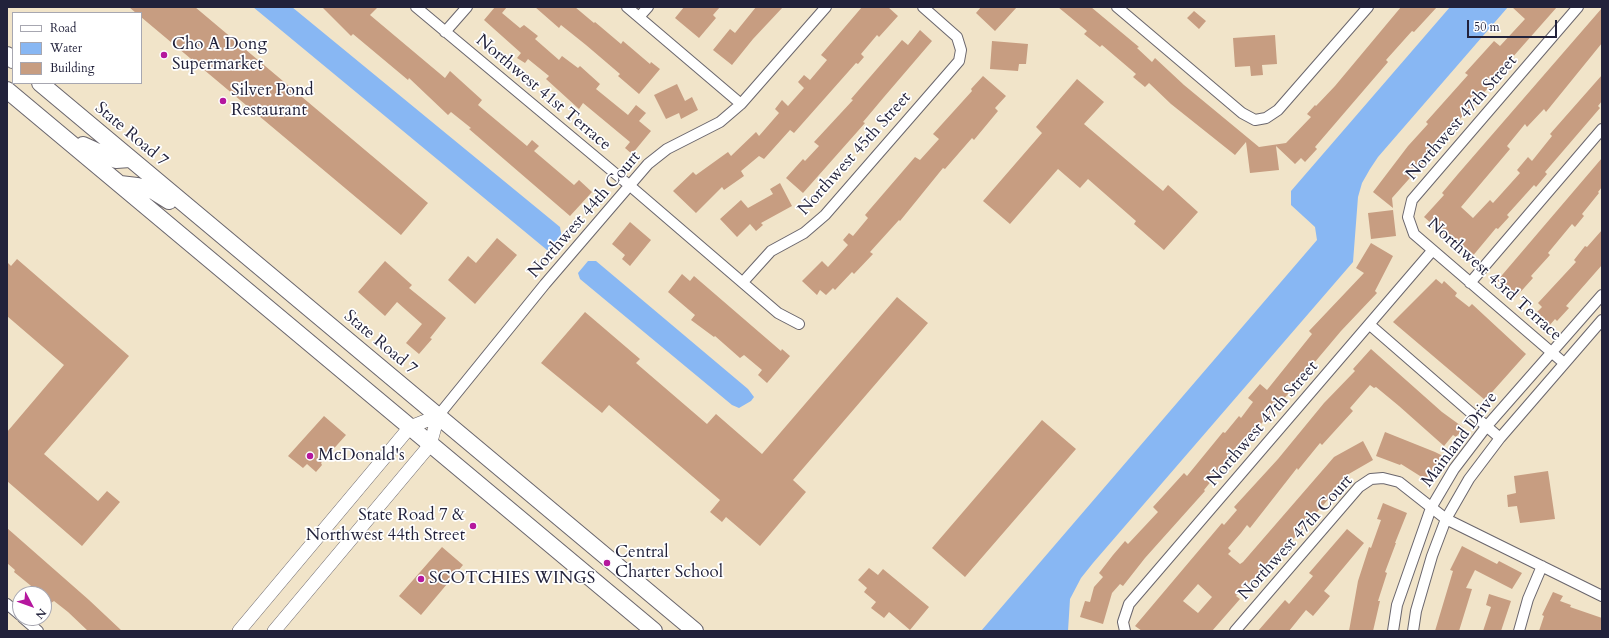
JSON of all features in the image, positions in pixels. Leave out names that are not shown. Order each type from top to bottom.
[{"type":"main road","name":"State Road 7","points":[[41,84],[696,631]]},
{"type":"main road","points":[[7,90],[654,631]]},
{"type":"main road","points":[[54,130],[100,155],[116,160],[130,159]]},
{"type":"main road","points":[[120,184],[137,186],[153,191],[216,230]]},
{"type":"street","name":"Northwest 41st Terrace","points":[[416,7],[629,185],[778,313],[799,324]]},
{"type":"street","points":[[445,32],[467,7]]},
{"type":"street","points":[[627,7],[741,104]]},
{"type":"street","points":[[639,17],[648,7]]},
{"type":"street","name":"Northwest 44th Court","points":[[438,416],[545,284],[648,164],[667,149],[720,122],[741,104],[826,7]]},
{"type":"street","name":"Northwest 45th Street","points":[[743,282],[771,251],[804,233],[825,215],[958,61],[962,50],[957,37],[923,7]]},
{"type":"street","points":[[1117,7],[1242,113],[1255,120],[1266,118],[1278,110],[1368,7]]},
{"type":"street","name":"Northwest 47th Street","points":[[1408,217],[1412,200],[1578,7]]},
{"type":"street","points":[[1470,283],[1602,129]]},
{"type":"street","name":"Northwest 43rd Terrace","points":[[1408,217],[1414,234],[1432,251],[1564,363]]},
{"type":"street","name":"Northwest 47th Street","points":[[1124,626],[1129,604],[1432,251]]},
{"type":"street","name":"Mainland Drive","points":[[1393,631],[1397,605],[1430,508],[1454,469],[1486,427],[1602,295]]},
{"type":"street","name":"Mainland Drive","points":[[1413,631],[1416,611],[1432,556],[1446,519],[1469,479],[1500,438],[1602,320]]},
{"type":"street","points":[[1370,325],[1500,438]]},
{"type":"street","points":[[239,631],[410,427],[438,416]]},
{"type":"street","points":[[274,631],[430,444],[438,416]]},
{"type":"street","name":"Northwest 47th Court","points":[[1235,631],[1359,487],[1371,479],[1383,478],[1399,482],[1430,508],[1446,519],[1602,596]]},
{"type":"street","points":[[1519,631],[1528,599],[1542,566]]},
{"type":"water","points":[[253,7],[292,7],[560,227],[562,238],[552,249],[547,250]]},
{"type":"water","points":[[1450,7],[1508,7],[1378,157],[1370,169],[1362,183],[1358,197],[1353,262],[1081,578],[1070,599],[1068,631],[981,631],[1317,240],[1315,227],[1291,205],[1291,191]]},
{"type":"water","points":[[588,261],[596,261],[748,389],[754,397],[751,401],[739,408],[732,405],[580,279],[578,273]]},
{"type":"building","points":[[129,7],[195,7],[428,203],[401,235],[142,18],[142,12],[135,12]]},
{"type":"building","points":[[322,7],[378,7],[370,15],[445,78],[450,71],[482,100],[478,105],[527,146],[532,140],[539,146],[534,151],[574,185],[579,180],[592,192],[570,216],[469,129],[471,128],[451,112],[448,115],[409,78],[408,80],[353,34],[351,36]]},
{"type":"building","points":[[495,7],[507,7],[502,13],[520,28],[524,25],[538,36],[535,39],[559,60],[562,56],[578,68],[580,66],[600,84],[596,89],[628,115],[636,105],[646,113],[639,121],[651,131],[632,154],[625,148],[630,142],[583,103],[579,109],[546,79],[549,76],[528,59],[525,63],[517,58],[521,53],[484,20]]},
{"type":"building","points":[[535,7],[575,7],[621,44],[623,41],[650,64],[651,62],[660,69],[639,94],[618,76],[620,74],[586,45],[561,25],[559,28]]},
{"type":"building","points":[[684,7],[720,7],[713,15],[716,18],[699,38],[675,18]]},
{"type":"building","points":[[756,7],[783,7],[753,39],[732,65],[713,50],[730,29],[735,33]]},
{"type":"building","points":[[862,7],[888,7],[898,16],[879,37],[877,35],[861,54],[864,57],[858,64],[856,63],[794,133],[790,130],[764,159],[759,156],[741,171],[744,176],[724,190],[722,187],[696,213],[673,191],[693,172],[696,175],[728,152],[731,156],[756,132],[759,136],[779,113],[775,109],[782,100],[788,106],[804,88],[798,82],[804,75],[810,80],[827,60],[821,55]]},
{"type":"building","points":[[981,7],[1017,7],[995,31],[976,13]]},
{"type":"building","points":[[1058,7],[1091,7],[1139,47],[1137,48],[1152,62],[1155,58],[1184,85],[1259,147],[1286,143],[1311,117],[1307,114],[1335,86],[1401,7],[1437,7],[1414,32],[1412,31],[1386,60],[1388,62],[1315,147],[1317,149],[1305,162],[1301,158],[1295,164],[1276,146],[1279,170],[1250,173],[1246,142],[1235,155],[1171,104],[1149,83],[1145,87],[1133,77],[1136,74],[1102,45],[1100,47],[1084,34],[1087,31]]},
{"type":"building","points":[[1512,7],[1557,7],[1496,76],[1498,77],[1459,120],[1442,142],[1392,198],[1393,208],[1373,192],[1408,146],[1428,124],[1426,122],[1468,75],[1465,73],[1494,41],[1500,46],[1525,19]]},
{"type":"building","points":[[1602,8],[1602,43],[1546,112],[1544,109],[1527,127],[1525,124],[1507,146],[1510,149],[1461,207],[1473,218],[1490,200],[1493,203],[1520,173],[1517,170],[1528,157],[1532,161],[1552,136],[1550,134],[1602,75],[1602,101],[1598,106],[1600,108],[1545,172],[1547,174],[1536,187],[1534,185],[1507,215],[1509,217],[1498,229],[1496,228],[1471,258],[1424,217],[1444,195],[1442,193],[1458,174]]},
{"type":"building","points":[[1194,11],[1206,21],[1199,29],[1187,18]]},
{"type":"building","points":[[920,30],[932,41],[863,122],[865,123],[803,193],[786,178],[803,159],[805,161],[819,146],[814,142],[853,100],[851,99],[902,40],[908,45]]},
{"type":"building","points":[[1275,35],[1277,64],[1262,65],[1263,75],[1251,76],[1250,66],[1235,67],[1233,38]]},
{"type":"building","points":[[992,41],[1028,44],[1026,64],[1019,64],[1018,71],[990,69]]},
{"type":"building","points":[[983,76],[1006,96],[995,108],[998,111],[974,140],[972,138],[945,169],[943,168],[900,221],[899,220],[870,252],[873,254],[854,274],[852,272],[835,290],[833,288],[826,295],[820,290],[817,295],[802,281],[822,261],[828,267],[848,245],[843,240],[849,233],[853,236],[868,218],[865,215],[915,157],[920,160],[939,139],[933,134],[972,91],[971,89]]},
{"type":"building","points":[[1077,79],[1104,102],[1084,124],[1163,191],[1168,185],[1198,212],[1164,250],[1134,224],[1136,221],[1088,179],[1080,188],[1058,169],[1010,224],[983,201],[1042,133],[1036,127]]},
{"type":"building","points":[[677,84],[685,101],[692,97],[698,110],[681,119],[679,113],[666,119],[654,95]]},
{"type":"building","points":[[1602,158],[1602,187],[1598,192],[1599,193],[1582,214],[1584,216],[1575,227],[1572,224],[1548,253],[1550,255],[1531,276],[1533,278],[1516,297],[1497,281]]},
{"type":"building","points":[[780,183],[792,206],[761,223],[763,225],[756,231],[750,224],[737,237],[720,219],[741,200],[748,208],[773,194],[770,189]]},
{"type":"building","points":[[1393,210],[1396,236],[1371,239],[1368,213]]},
{"type":"building","points":[[630,222],[651,240],[630,266],[622,259],[625,255],[612,244]]},
{"type":"building","points":[[1602,230],[1602,265],[1566,306],[1569,308],[1557,321],[1555,319],[1549,326],[1535,314],[1542,307],[1538,303],[1576,262],[1574,260],[1585,246],[1587,247]]},
{"type":"building","points":[[497,238],[517,255],[475,304],[448,280],[468,256],[476,263]]},
{"type":"building","points":[[1371,243],[1393,256],[1375,291],[1377,293],[1341,331],[1227,465],[1225,464],[1204,490],[1205,491],[1145,558],[1123,586],[1120,584],[1112,593],[1103,624],[1080,617],[1085,601],[1090,602],[1094,587],[1103,577],[1099,573],[1113,555],[1125,541],[1128,544],[1158,512],[1153,507],[1184,473],[1187,476],[1223,432],[1225,433],[1239,416],[1241,418],[1253,402],[1248,398],[1260,384],[1267,390],[1312,334],[1309,331],[1364,273],[1356,268]]},
{"type":"building","points":[[17,259],[129,356],[44,454],[98,501],[107,491],[120,502],[82,546],[7,481],[7,432],[64,365],[7,316],[7,262],[11,266]]},
{"type":"building","points":[[385,261],[412,285],[409,288],[446,318],[430,338],[432,339],[419,354],[406,343],[422,324],[397,302],[385,316],[358,292]]},
{"type":"building","points":[[682,274],[690,281],[694,276],[781,351],[782,349],[790,356],[767,383],[758,375],[762,370],[744,355],[740,358],[715,336],[714,337],[691,320],[695,315],[668,292]]},
{"type":"building","points":[[1436,279],[1442,284],[1444,281],[1457,293],[1455,296],[1469,307],[1472,304],[1526,354],[1485,400],[1393,322]]},
{"type":"building","points":[[897,297],[928,323],[793,480],[806,492],[760,546],[726,517],[722,522],[710,512],[720,500],[609,405],[602,413],[541,363],[585,312],[640,359],[636,363],[707,424],[716,414],[762,454]]},
{"type":"building","points":[[1371,349],[1442,412],[1464,428],[1456,437],[1453,435],[1444,446],[1376,387],[1374,388],[1370,385],[1350,408],[1353,411],[1322,445],[1320,443],[1298,470],[1297,468],[1250,528],[1247,525],[1228,548],[1231,551],[1228,554],[1240,564],[1243,562],[1334,457],[1363,441],[1373,460],[1347,475],[1330,493],[1332,495],[1263,574],[1252,585],[1249,582],[1236,596],[1240,599],[1212,631],[1142,631],[1135,626],[1222,523],[1224,525],[1237,510],[1234,507],[1278,459],[1324,403],[1355,371],[1353,369]],"holes":[[[1198,584],[1212,597],[1198,613],[1183,601]]]},
{"type":"building","points":[[324,416],[346,435],[321,463],[322,465],[316,472],[307,464],[303,468],[288,456]]},
{"type":"building","points":[[1042,420],[1076,449],[965,577],[932,548]]},
{"type":"building","points":[[1385,432],[1443,456],[1428,481],[1401,464],[1400,465],[1376,456]]},
{"type":"building","points":[[1548,471],[1555,519],[1520,523],[1517,506],[1508,507],[1507,495],[1516,493],[1514,476]]},
{"type":"building","points":[[1383,503],[1407,513],[1385,572],[1387,573],[1378,601],[1380,601],[1373,631],[1349,631],[1358,581],[1369,547],[1371,548],[1381,520],[1377,519]]},
{"type":"building","points":[[7,528],[122,631],[88,631],[68,612],[54,601],[52,602],[52,586],[31,586],[14,572],[15,570],[7,563]]},
{"type":"building","points":[[1347,529],[1364,543],[1324,591],[1330,596],[1313,616],[1306,610],[1289,631],[1258,631],[1285,600],[1289,604],[1313,576],[1309,573]]},
{"type":"building","points":[[1462,546],[1497,564],[1499,561],[1522,573],[1512,589],[1475,570],[1466,588],[1472,589],[1459,631],[1435,631],[1453,571],[1450,570]]},
{"type":"building","points":[[442,547],[463,565],[421,615],[399,596]]},
{"type":"building","points":[[869,568],[878,575],[883,569],[929,607],[910,630],[889,612],[884,618],[871,608],[876,602],[864,592],[867,588],[858,580]]},
{"type":"building","points":[[1553,592],[1563,596],[1560,601],[1571,605],[1570,607],[1602,618],[1602,631],[1539,631],[1544,616],[1542,615]]},
{"type":"building","points":[[1489,594],[1511,601],[1501,631],[1483,631],[1491,607],[1486,605]]},
{"type":"place","name":"Cho A Dong Supermarket","points":[[164,55]]},
{"type":"place","name":"Silver Pond Restaurant","points":[[223,101]]},
{"type":"place","name":"McDonald's","points":[[310,456]]},
{"type":"place","name":"State Road 7 & Northwest 44th Street","points":[[473,526]]},
{"type":"place","name":"Central Charter School","points":[[607,563]]},
{"type":"place","name":"SCOTCHIES WINGS","points":[[421,579]]}]
